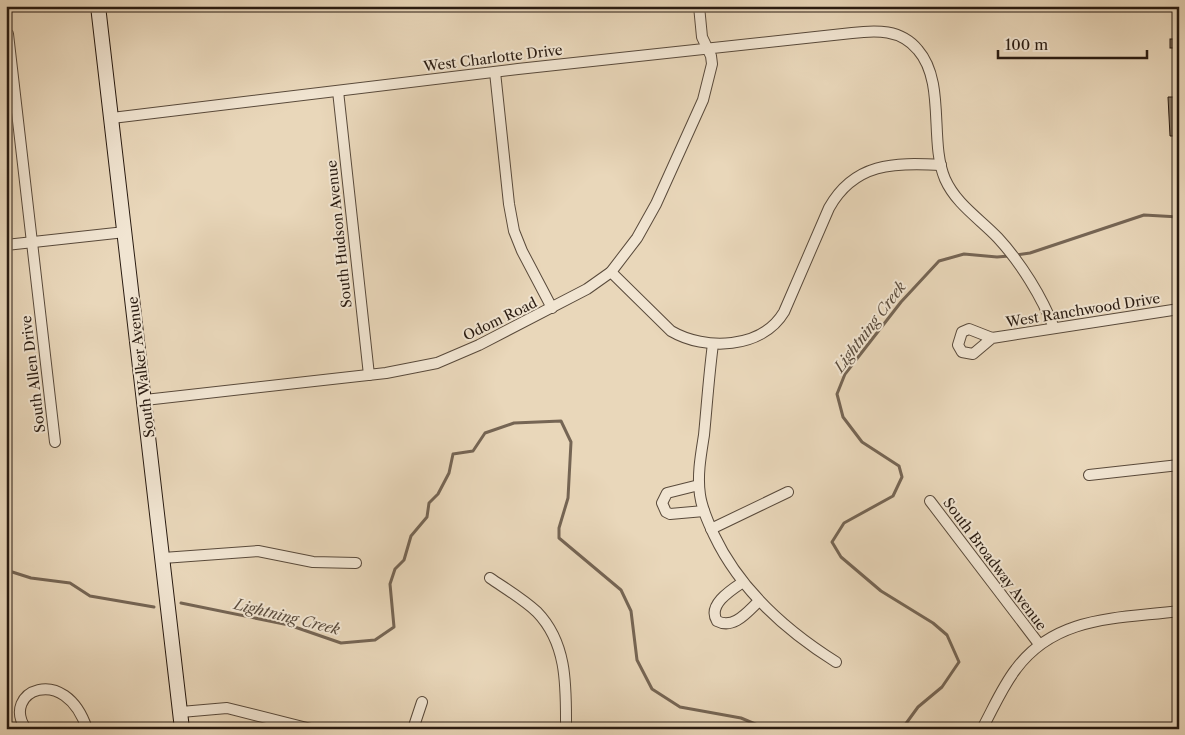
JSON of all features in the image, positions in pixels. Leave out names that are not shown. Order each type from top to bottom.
[{"type":"main road","name":"South Walker Avenue","points":[[98,6],[182,729]]},
{"type":"street","name":"Odom Road","points":[[144,400],[368,375],[437,363],[552,308],[587,289],[611,272],[637,238],[656,204],[696,118],[708,84],[712,64],[702,37],[699,6]]},
{"type":"street","name":"West Charlotte Drive","points":[[112,118],[706,48],[879,31],[905,39],[922,55],[933,91],[940,165]]},
{"type":"street","name":"South Allen Drive","points":[[8,34],[55,442]]},
{"type":"street","points":[[495,72],[509,204],[514,231],[522,251],[552,308]]},
{"type":"street","name":"South Hudson Avenue","points":[[338,90],[368,375]]},
{"type":"street","points":[[611,272],[671,330],[690,340],[713,344],[737,342],[757,336],[773,327],[779,321],[790,302],[829,208],[838,192],[851,180],[869,170],[888,166],[940,165],[947,182],[960,202],[996,236],[1019,265],[1049,314],[1054,328]]},
{"type":"street","points":[[6,244],[125,232]]},
{"type":"street","name":"West Ranchwood Drive","points":[[992,338],[1179,309]]},
{"type":"street","points":[[713,344],[699,485],[704,511],[719,546],[743,582],[760,601],[802,640],[836,662]]},
{"type":"street","points":[[1089,475],[1179,465]]},
{"type":"street","points":[[699,485],[666,493],[662,503],[666,512],[670,514],[704,511]]},
{"type":"street","points":[[711,529],[788,492]]},
{"type":"street","name":"South Broadway Avenue","points":[[930,501],[1039,644]]},
{"type":"street","points":[[163,558],[258,551],[313,562],[356,563]]},
{"type":"street","points":[[490,578],[537,613],[555,640],[565,674],[566,729]]},
{"type":"street","points":[[743,582],[716,606],[714,614],[717,621],[725,624],[735,622],[760,601]]},
{"type":"street","points":[[982,729],[1014,671],[1039,644],[1064,629],[1088,622],[1179,611]]},
{"type":"street","points":[[26,729],[18,716],[18,704],[28,691],[43,688],[61,695],[71,703],[84,720],[87,729]]},
{"type":"street","points":[[413,729],[422,702]]},
{"type":"street","points":[[180,712],[227,708],[311,729]]},
{"type":"building","points":[[1170,39],[1179,39],[1179,48],[1170,48]]},
{"type":"building","points":[[1168,97],[1179,97],[1179,136],[1170,136]]},
{"type":"waterway","name":"Lightning Creek","points":[[1016,255],[1030,253],[1144,215],[1179,217]]},
{"type":"waterway","name":"Lightning Creek","points":[[902,729],[918,707],[942,687],[959,662],[947,635],[933,623],[881,591],[841,557],[832,542],[844,523],[893,496],[902,477],[899,466],[862,442],[843,417],[837,394],[845,374],[901,302],[939,261],[964,254],[997,257],[1009,256]]},
{"type":"waterway","name":"Lightning Creek","points":[[181,603],[289,625],[341,643],[375,640],[394,627],[390,584],[395,569],[404,560],[411,536],[427,517],[429,503],[438,494],[449,473],[453,454],[473,451],[485,433],[514,423],[561,421],[571,442],[568,498],[559,528],[559,538],[621,590],[631,611],[637,660],[652,689],[680,707],[741,718],[767,729]]},
{"type":"waterway","name":"Lightning Creek","points":[[6,570],[31,578],[70,583],[90,596],[154,607]]}]
